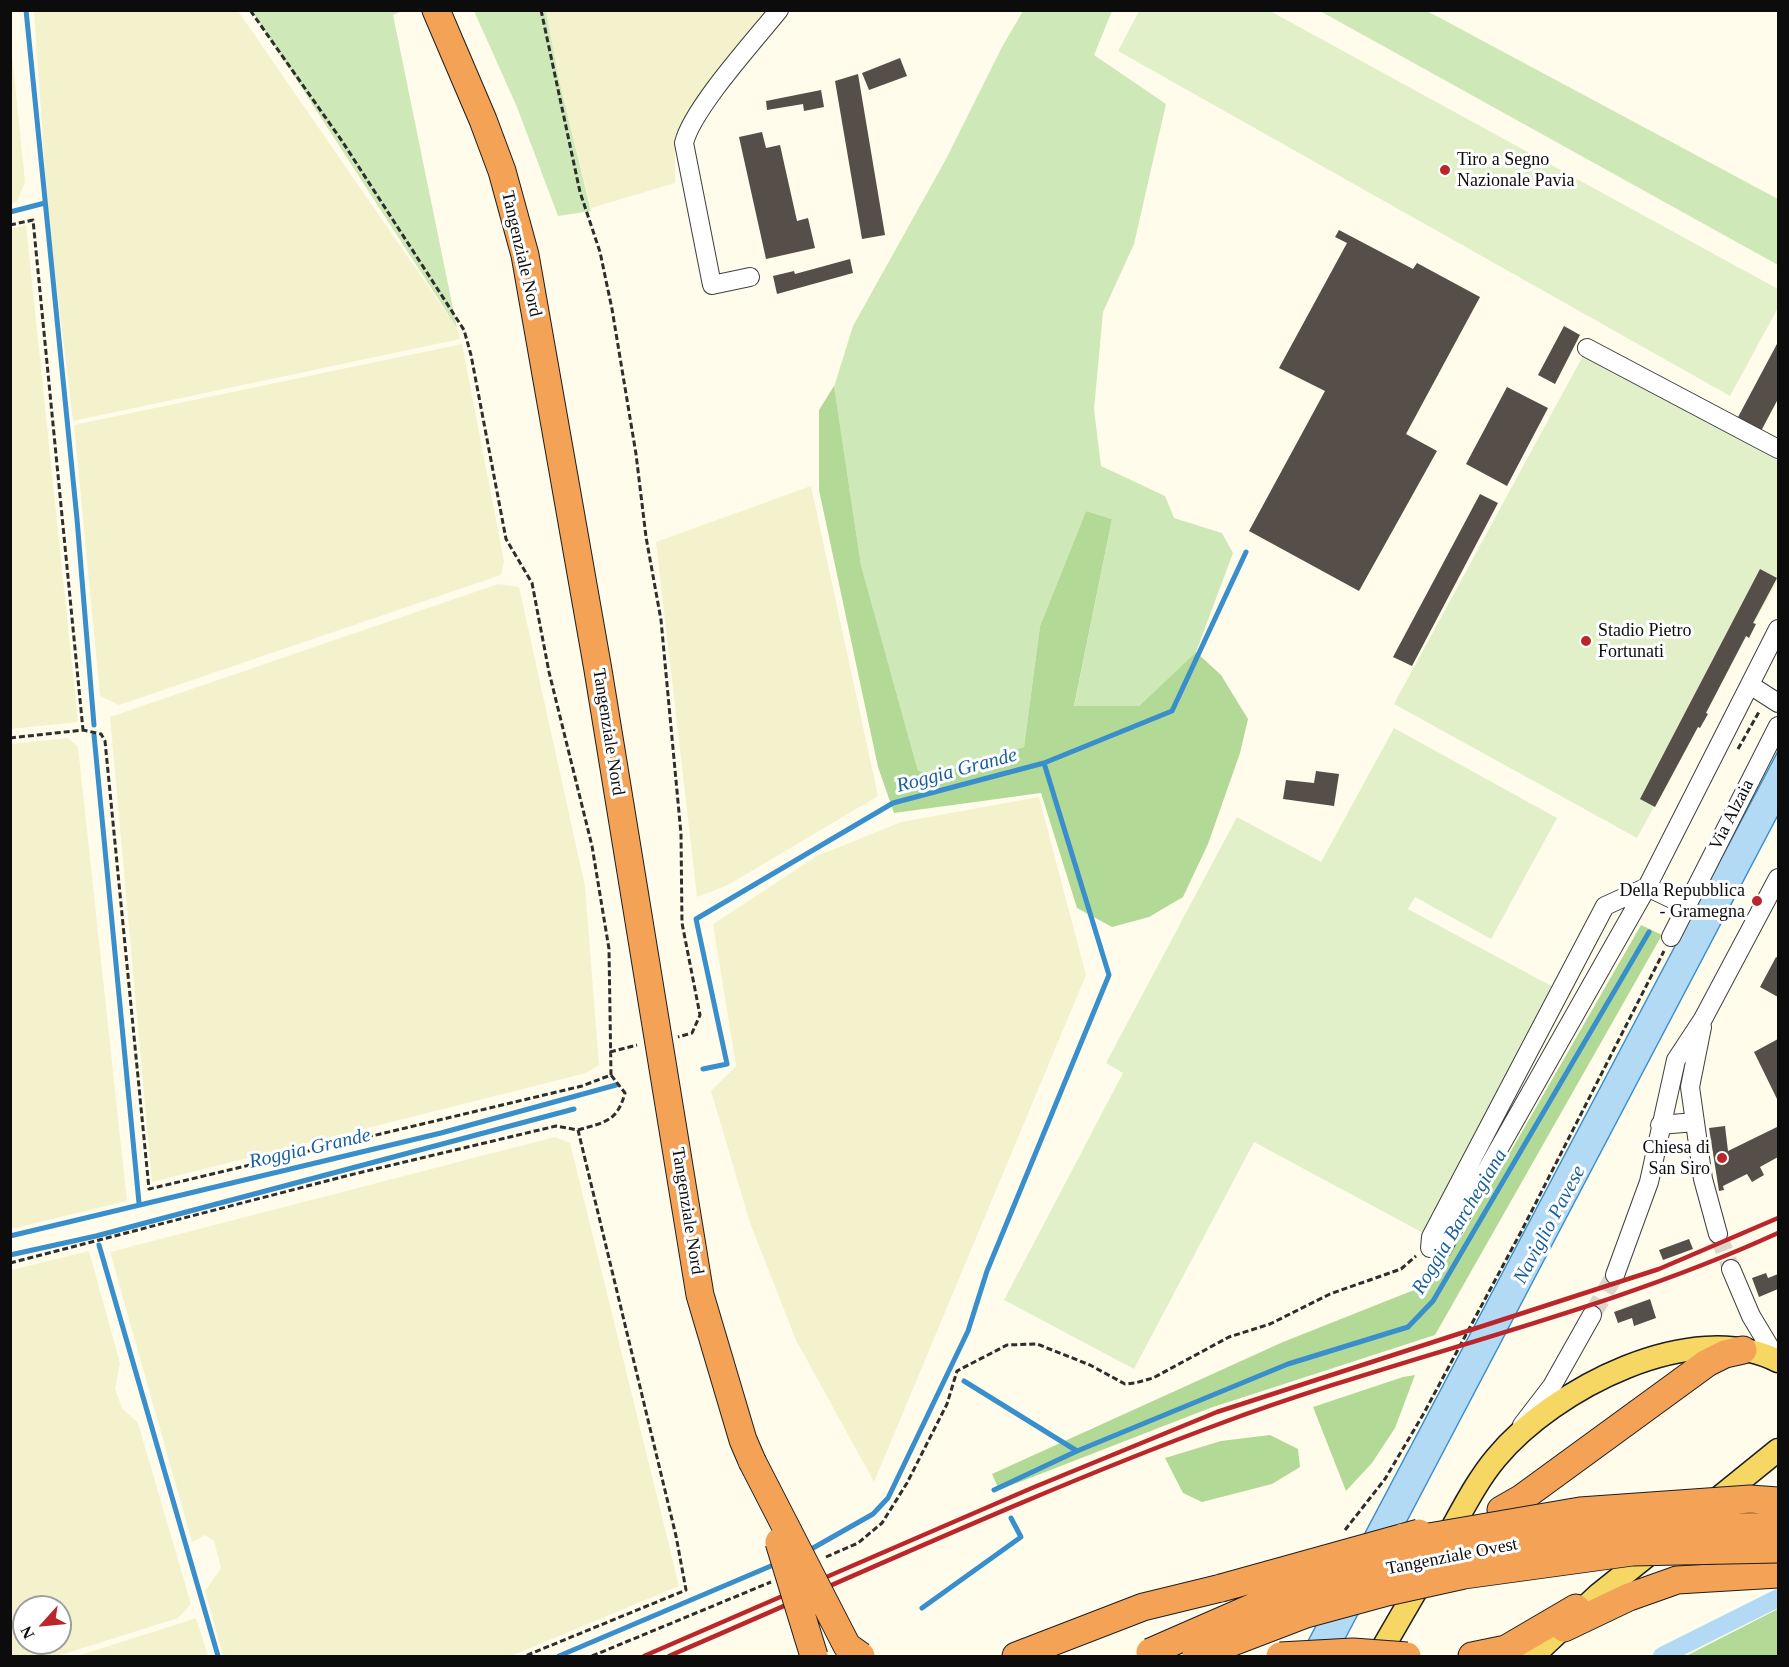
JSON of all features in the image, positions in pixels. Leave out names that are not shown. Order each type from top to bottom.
[{"type":"highway","name":"Tangenziale Nord","points":[[436,10],[502,171],[525,255],[598,670],[700,1294],[747,1450]]},
{"type":"highway","points":[[1016,1656],[1143,1607],[1221,1588],[1501,1510],[1522,1498],[1707,1363],[1725,1354],[1743,1350]]},
{"type":"highway","points":[[747,1450],[809,1633],[814,1656]]},
{"type":"highway","points":[[747,1450],[835,1656]]},
{"type":"highway","points":[[747,1450],[847,1646],[861,1656]]},
{"type":"highway","points":[[1403,1537],[1429,1537],[1580,1511],[1750,1499],[1779,1501]]},
{"type":"highway","name":"Tangenziale Ovest","points":[[1145,1654],[1260,1604],[1354,1576],[1458,1552],[1649,1529],[1779,1526]]},
{"type":"highway","name":"Tangenziale Ovest","points":[[1196,1656],[1306,1614],[1464,1575],[1632,1552],[1779,1549]]},
{"type":"highway","points":[[1564,1628],[1629,1597],[1677,1580],[1779,1574]]},
{"type":"highway","points":[[1068,1656],[1221,1588]]},
{"type":"highway","points":[[1472,1656],[1506,1649],[1598,1595]]},
{"type":"highway","points":[[1280,1656],[1353,1652],[1423,1656]]},
{"type":"main road","points":[[1378,1656],[1467,1503],[1497,1457],[1539,1419],[1581,1389],[1630,1365],[1691,1348],[1743,1350],[1762,1353],[1779,1361]]},
{"type":"main road","points":[[1533,1656],[1598,1595],[1779,1450]]},
{"type":"street","points":[[750,277],[712,285],[684,143],[686,131],[779,10]]},
{"type":"street","points":[[1587,348],[1779,449]]},
{"type":"street","points":[[1685,905],[1647,887],[1605,906],[1431,1237],[1430,1248],[1442,1249],[1647,887],[1779,629]]},
{"type":"street","points":[[1750,685],[1773,700]]},
{"type":"street","name":"Via Alzaia","points":[[1671,937],[1685,905],[1779,726]]},
{"type":"street","points":[[1615,1275],[1649,1182],[1676,1060],[1703,1019],[1779,878]]},
{"type":"street","points":[[1703,1019],[1690,1087],[1703,1179],[1718,1234]]},
{"type":"street","points":[[1660,1125],[1695,1122]]},
{"type":"street","points":[[1731,1269],[1751,1316],[1779,1361]]},
{"type":"street","points":[[1497,1457],[1552,1386],[1592,1315]]},
{"type":"path","points":[[10,1263],[350,1175],[556,1126],[578,1130],[609,1121],[621,1107],[625,1093],[611,1075],[609,948],[592,846],[549,672],[532,583],[506,539],[464,330],[342,141],[250,10]]},
{"type":"path","points":[[541,10],[580,192],[600,252],[612,309],[636,454],[646,537],[661,620],[681,834],[682,924],[700,1015],[692,1033],[674,1039]]},
{"type":"path","points":[[10,225],[33,220],[83,730]]},
{"type":"path","points":[[1733,758],[1773,700]]},
{"type":"path","points":[[10,738],[83,730],[101,734],[105,741],[149,1189],[413,1128],[582,1086],[611,1075]]},
{"type":"path","points":[[1341,1535],[1385,1479],[1424,1413],[1522,1230],[1671,937]]},
{"type":"path","points":[[610,1052],[637,1045]]},
{"type":"path","points":[[525,1656],[686,1590],[673,1525],[578,1130]]},
{"type":"path","points":[[816,1562],[858,1543],[882,1523],[907,1483],[947,1404],[957,1371],[1007,1345],[1037,1344],[1090,1365],[1125,1384],[1135,1383],[1153,1378],[1229,1337],[1270,1324],[1330,1294],[1401,1269],[1430,1248]]},
{"type":"path","points":[[592,1656],[775,1580]]},
{"type":"shaded area","points":[[34,11],[238,11],[457,328],[460,339],[73,421],[48,214]]},
{"type":"shaded area","points":[[546,11],[764,11],[675,134],[675,183],[591,208],[559,80]]},
{"type":"shaded area","points":[[10,34],[25,182],[17,202],[11,204]]},
{"type":"shaded area","points":[[26,225],[78,722],[11,729],[10,229]]},
{"type":"shaded area","points":[[462,344],[504,561],[501,575],[119,705],[100,696],[74,425]]},
{"type":"shaded area","points":[[811,486],[878,796],[728,885],[697,897],[656,542]]},
{"type":"shaded area","points":[[498,584],[519,587],[585,886],[599,1065],[586,1073],[152,1182],[110,717]]},
{"type":"shaded area","points":[[68,738],[78,747],[127,1201],[11,1229],[11,744]]},
{"type":"shaded area","points":[[1039,797],[1086,975],[874,1482],[796,1340],[750,1223],[711,1091],[736,1066],[713,924],[817,856],[901,822]]},
{"type":"shaded area","points":[[555,1137],[570,1143],[679,1586],[511,1656],[223,1656],[205,1591],[221,1568],[214,1541],[205,1535],[192,1542],[110,1252]]},
{"type":"shaded area","points":[[89,1251],[120,1363],[115,1389],[122,1408],[138,1423],[191,1604],[178,1618],[72,1652],[72,1595],[12,1595],[12,1655],[61,1655],[11,1656],[11,1270]]},
{"type":"shaded area","points":[[196,1618],[208,1656],[77,1656],[175,1625]]},
{"type":"green space","points":[[252,11],[402,11],[393,15],[457,328]]},
{"type":"green space","points":[[474,11],[546,11],[559,80],[591,211],[558,216],[517,107]]},
{"type":"green space","points":[[1023,11],[1112,11],[1094,55],[1166,104],[1134,244],[1103,312],[1094,409],[1101,466],[1165,496],[1174,518],[1222,533],[1233,553],[1196,652],[1139,706],[1074,707],[1112,519],[1086,511],[1040,626],[1024,747],[937,773],[918,771],[861,565],[834,387],[853,326],[946,159],[1002,47]]},
{"type":"green space","name":"Tiro a Segno Nazionale Pavia","points":[[1139,11],[1270,11],[1778,289],[1778,308],[1730,396],[1118,51]]},
{"type":"green space","points":[[1320,11],[1427,11],[1778,199],[1778,265]]},
{"type":"green space","name":"Stadio Pietro Fortunati","points":[[1584,354],[1778,461],[1778,579],[1637,838],[1394,704]]},
{"type":"green space","points":[[834,386],[861,565],[918,771],[937,773],[1024,747],[1040,626],[1086,511],[1112,519],[1074,706],[1139,706],[1196,652],[1221,675],[1248,719],[1240,753],[1208,844],[1183,897],[1149,917],[1112,927],[1077,908],[1041,793],[894,813],[878,767],[819,490],[819,410]]},
{"type":"green space","points":[[1394,728],[1557,818],[1491,939],[1415,897],[1408,909],[1555,988],[1425,1234],[1254,1142],[1134,1369],[1004,1300],[1123,1073],[1106,1063],[1237,817],[1321,862]]},
{"type":"green space","points":[[1641,925],[1662,935],[1435,1335],[1210,1408],[999,1490],[992,1474],[1283,1342],[1414,1290],[1462,1236]]},
{"type":"green space","points":[[1415,1375],[1395,1428],[1372,1463],[1346,1491],[1313,1407]]},
{"type":"green space","points":[[1270,1435],[1298,1449],[1300,1467],[1272,1484],[1202,1502],[1183,1493],[1165,1458],[1221,1441]]},
{"type":"green space","points":[[1778,1609],[1778,1656],[1686,1656]]},
{"type":"water","name":"Naviglio Pavese","points":[[1778,751],[1778,815],[1336,1656],[1300,1656]]},
{"type":"building","points":[[900,58],[907,76],[869,90],[862,73]]},
{"type":"building","points":[[858,74],[885,235],[862,239],[835,81]]},
{"type":"building","points":[[821,90],[824,107],[804,111],[803,104],[767,110],[766,101]]},
{"type":"building","points":[[762,132],[766,148],[780,145],[797,221],[808,218],[815,248],[766,259],[739,137]]},
{"type":"building","points":[[1339,230],[1413,269],[1417,263],[1480,297],[1406,434],[1437,451],[1359,591],[1249,531],[1325,391],[1279,368],[1347,243],[1335,237]]},
{"type":"building","points":[[850,259],[853,273],[777,294],[773,276],[794,271],[795,274]]},
{"type":"building","points":[[1564,326],[1580,335],[1555,384],[1538,375]]},
{"type":"building","points":[[1778,342],[1778,399],[1761,431],[1737,419]]},
{"type":"building","points":[[1507,387],[1548,408],[1507,486],[1466,464]]},
{"type":"building","points":[[1480,494],[1498,503],[1412,666],[1393,657]]},
{"type":"building","points":[[1760,569],[1777,578],[1753,623],[1756,624],[1749,638],[1746,636],[1706,713],[1708,714],[1700,728],[1698,727],[1655,807],[1640,799]]},
{"type":"building","points":[[1316,771],[1339,774],[1334,806],[1283,799],[1286,780],[1314,783]]},
{"type":"building","points":[[1776,957],[1778,958],[1778,997],[1760,987]]},
{"type":"building","points":[[1778,1039],[1778,1101],[1754,1052]]},
{"type":"building","points":[[1725,1126],[1728,1151],[1777,1127],[1778,1157],[1760,1167],[1764,1175],[1752,1182],[1747,1174],[1723,1186],[1724,1190],[1719,1191],[1709,1128]]},
{"type":"building","points":[[1689,1239],[1693,1249],[1663,1260],[1659,1250]]},
{"type":"building","points":[[1766,1273],[1768,1278],[1778,1274],[1778,1289],[1759,1297],[1752,1278]]},
{"type":"building","points":[[1650,1299],[1656,1318],[1634,1326],[1632,1318],[1618,1323],[1614,1312]]},
{"type":"waterway","points":[[26,10],[77,519],[94,725]]},
{"type":"waterway","points":[[10,212],[45,203]]},
{"type":"waterway","name":"Roggia Grande","points":[[703,1069],[727,1064],[696,919],[893,803],[1044,763],[1172,711],[1246,552]]},
{"type":"waterway","points":[[94,735],[139,1203]]},
{"type":"waterway","points":[[806,1552],[873,1514],[888,1498],[968,1331],[987,1271],[1109,975],[1044,763]]},
{"type":"waterway","name":"Roggia Barchegiana","points":[[994,1490],[1077,1451],[1288,1364],[1408,1327],[1433,1301],[1649,932]]},
{"type":"waterway","name":"Roggia Grande","points":[[10,1236],[441,1133],[616,1085]]},
{"type":"waterway","points":[[10,1255],[96,1236],[574,1109]]},
{"type":"waterway","points":[[99,1245],[218,1656]]},
{"type":"waterway","points":[[964,1381],[1077,1451]]},
{"type":"waterway","name":"Roggia Barchegiana","points":[[922,1608],[1021,1537],[1011,1518]]},
{"type":"waterway","points":[[559,1656],[778,1563]]},
{"type":"waterway","points":[[1662,1656],[1778,1598]]},
{"type":"tunnel","points":[[1718,1234],[1731,1269]]},
{"type":"tunnel","points":[[1592,1315],[1615,1275]]},
{"type":"railway","points":[[644,1656],[1032,1488],[1217,1412],[1659,1269],[1778,1218]]},
{"type":"railway","points":[[669,1656],[1011,1507],[1219,1424],[1289,1399],[1641,1288],[1778,1233]]},
{"type":"place","name":"Tiro a Segno Nazionale Pavia","points":[[1445,170]]},
{"type":"place","name":"Stadio Pietro Fortunati","points":[[1586,641]]},
{"type":"place","name":"Della Repubblica - Gramegna","points":[[1757,901]]},
{"type":"place","name":"Chiesa di San Siro","points":[[1722,1158]]}]
